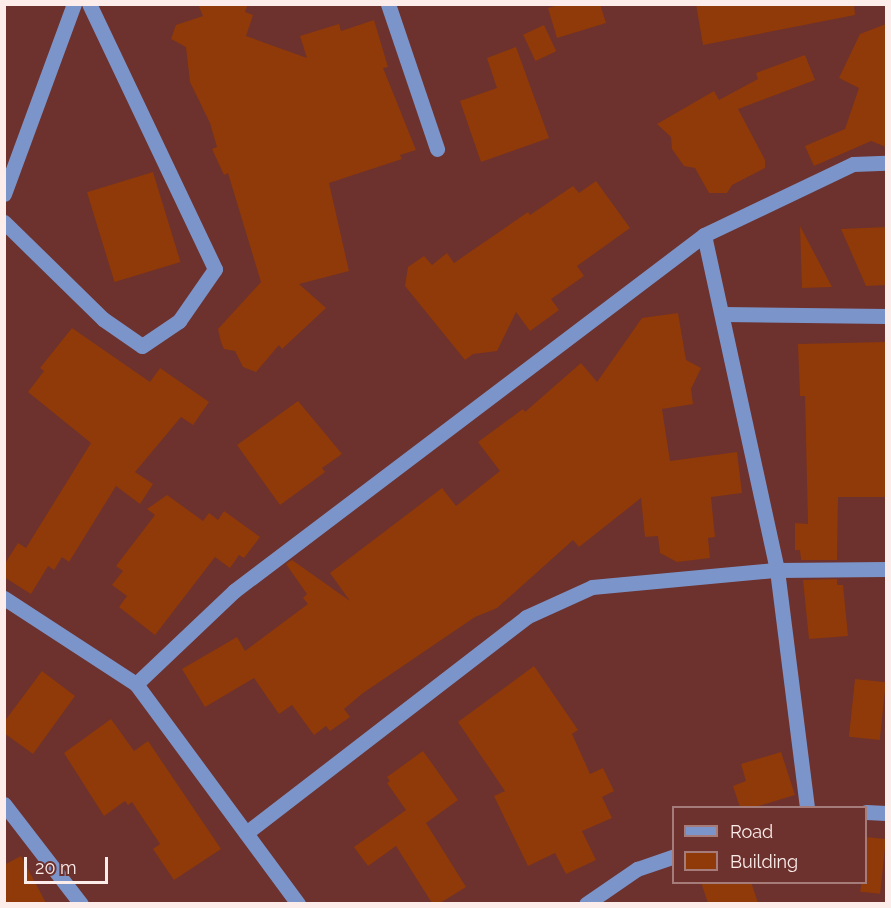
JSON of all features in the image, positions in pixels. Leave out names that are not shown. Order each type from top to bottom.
[{"type":"street","points":[[4,194],[74,4]]},
{"type":"street","points":[[4,222],[103,320],[142,346],[179,321],[214,269],[89,4]]},
{"type":"street","points":[[388,4],[436,148]]},
{"type":"street","points":[[136,684],[234,591],[704,235],[853,164],[886,164]]},
{"type":"street","points":[[704,235],[777,570],[807,806]]},
{"type":"street","points":[[723,314],[886,316]]},
{"type":"street","points":[[246,834],[526,617],[592,587],[777,570],[886,569]]},
{"type":"street","points":[[4,598],[136,684],[298,903]]},
{"type":"street","points":[[4,804],[81,903]]},
{"type":"street","points":[[867,812],[886,813]]},
{"type":"street","points":[[586,903],[637,869],[672,857]]},
{"type":"building","points":[[198,4],[248,4],[245,12],[253,15],[246,36],[307,58],[300,36],[339,24],[341,31],[374,20],[388,67],[383,68],[416,150],[400,155],[402,159],[329,183],[349,271],[299,284],[326,308],[282,349],[279,345],[256,372],[243,367],[235,351],[224,349],[218,329],[261,282],[228,173],[224,175],[212,149],[217,147],[210,123],[190,82],[186,47],[171,39],[176,25],[203,16]]},
{"type":"building","points":[[562,4],[600,4],[606,23],[557,38],[548,8]]},
{"type":"building","points":[[696,4],[854,4],[855,15],[703,45]]},
{"type":"building","points":[[886,24],[886,147],[871,141],[814,166],[805,146],[845,129],[859,88],[839,78],[860,34]]},
{"type":"building","points":[[544,25],[556,51],[535,61],[523,35]]},
{"type":"building","points":[[516,47],[549,138],[481,162],[460,101],[497,88],[487,58]]},
{"type":"building","points":[[805,55],[815,80],[738,109],[765,160],[765,168],[732,185],[727,193],[709,193],[695,168],[684,166],[672,149],[671,137],[657,124],[714,91],[719,100],[758,79],[756,73]]},
{"type":"building","points":[[153,172],[180,262],[114,282],[87,192]]},
{"type":"building","points":[[596,181],[630,228],[577,266],[584,276],[551,299],[559,310],[530,331],[516,312],[497,351],[473,354],[465,360],[405,286],[408,267],[424,256],[432,265],[447,253],[454,263],[528,212],[530,215],[573,186],[579,193]]},
{"type":"building","points":[[800,226],[832,287],[802,288]]},
{"type":"building","points":[[886,227],[886,285],[866,286],[841,229]]},
{"type":"building","points":[[678,313],[686,360],[701,368],[691,389],[693,404],[662,409],[670,461],[737,452],[742,493],[711,497],[715,537],[708,538],[710,558],[677,562],[660,553],[658,536],[645,537],[641,498],[579,547],[573,540],[497,608],[475,617],[363,693],[344,709],[350,717],[330,731],[326,726],[314,735],[292,705],[279,714],[254,678],[205,707],[182,669],[237,637],[245,651],[308,604],[303,598],[307,594],[286,564],[292,560],[350,601],[330,573],[442,488],[456,506],[500,471],[478,442],[523,409],[525,412],[581,363],[597,382],[642,318]]},
{"type":"building","points":[[72,328],[150,382],[160,368],[209,402],[193,425],[181,417],[135,472],[153,484],[140,504],[116,486],[69,562],[62,557],[54,570],[48,566],[31,594],[4,577],[4,565],[18,543],[26,548],[91,443],[28,392],[44,371],[40,368]]},
{"type":"building","points":[[885,342],[886,497],[838,497],[837,560],[801,560],[800,550],[795,550],[795,523],[808,524],[805,396],[800,396],[798,344]]},
{"type":"building","points":[[298,401],[342,454],[322,468],[325,472],[280,505],[237,445]]},
{"type":"building","points":[[167,495],[203,521],[209,513],[218,520],[224,511],[260,537],[244,558],[239,555],[230,568],[215,557],[155,635],[119,607],[127,596],[112,585],[123,571],[116,566],[155,515],[147,509]]},
{"type":"building","points":[[837,579],[837,585],[843,585],[848,636],[809,639],[803,580]]},
{"type":"building","points":[[534,666],[578,730],[572,734],[590,774],[603,768],[614,791],[602,797],[612,818],[582,831],[596,860],[566,874],[555,853],[528,866],[494,796],[505,791],[458,722]]},
{"type":"building","points":[[42,671],[75,696],[33,754],[4,733],[4,722]]},
{"type":"building","points":[[855,679],[886,682],[880,740],[849,737]]},
{"type":"building","points":[[111,719],[134,751],[148,741],[221,849],[174,880],[153,849],[160,844],[132,802],[128,805],[125,801],[104,816],[64,753]]},
{"type":"building","points":[[423,751],[458,800],[426,823],[466,887],[440,903],[432,903],[396,846],[368,866],[354,847],[406,810],[387,783],[390,781],[387,777]]},
{"type":"building","points":[[781,752],[795,795],[758,806],[740,806],[733,786],[746,781],[741,764]]},
{"type":"building","points":[[867,837],[886,839],[880,894],[860,892],[861,884],[867,884]]},
{"type":"building","points":[[21,856],[46,903],[4,903],[4,865]]},
{"type":"building","points":[[702,884],[752,884],[758,903],[708,903]]}]
